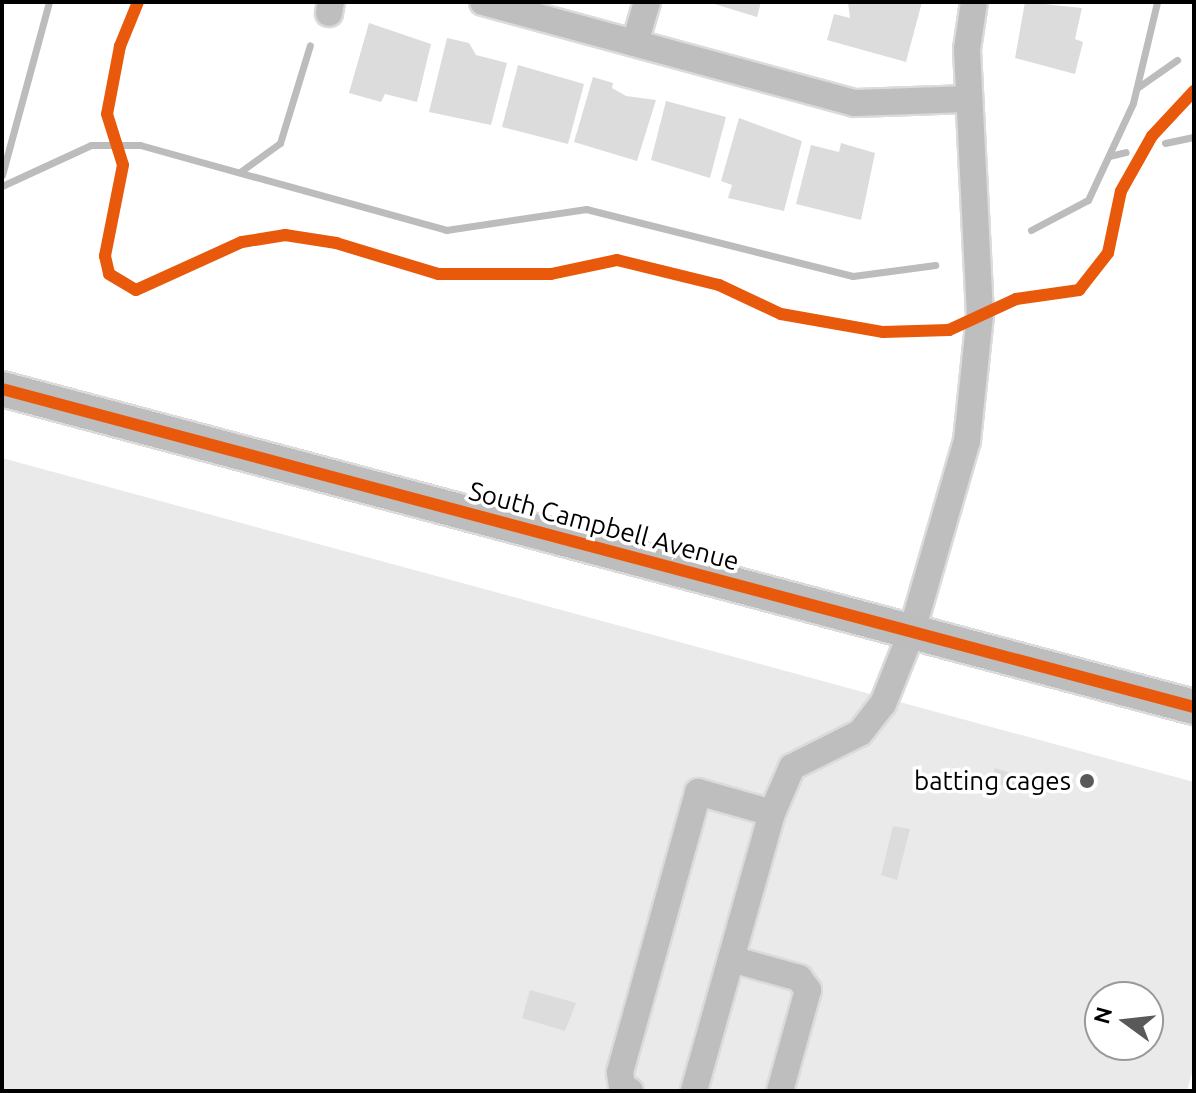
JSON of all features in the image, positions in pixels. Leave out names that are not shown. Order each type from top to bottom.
[{"type":"main road","name":"South Campbell Avenue","points":[[2,389],[1194,707]]},
{"type":"street","points":[[483,2],[855,103],[969,99]]},
{"type":"street","points":[[635,43],[647,2]]},
{"type":"street","points":[[694,1091],[784,778],[801,759],[870,723],[912,631],[967,441],[979,329],[967,49],[974,2]]},
{"type":"street","points":[[630,1091],[622,1087],[620,1072],[698,792],[772,813]]},
{"type":"street","points":[[731,959],[799,978],[808,990],[780,1091]]},
{"type":"shaded area","points":[[2,458],[1194,782],[1194,1066],[1187,1091],[2,1091]]},
{"type":"building","points":[[708,2],[761,2],[757,17]]},
{"type":"building","points":[[848,2],[922,2],[906,62],[827,40],[834,14],[850,18]]},
{"type":"building","points":[[1025,2],[1082,8],[1075,39],[1083,42],[1075,74],[1015,58]]},
{"type":"building","points":[[369,23],[431,44],[417,102],[385,94],[381,102],[349,93]]},
{"type":"building","points":[[447,38],[469,43],[476,55],[507,63],[491,125],[429,112]]},
{"type":"building","points":[[518,65],[584,84],[568,144],[502,127]]},
{"type":"building","points":[[593,77],[613,83],[612,88],[626,96],[656,100],[637,161],[574,142]]},
{"type":"building","points":[[666,101],[726,117],[710,178],[651,160]]},
{"type":"building","points":[[739,118],[802,141],[784,211],[728,198],[732,185],[721,181]]},
{"type":"building","points":[[841,143],[875,153],[861,220],[796,204],[811,145],[839,152]]},
{"type":"building","points":[[995,768],[1040,782],[1036,795],[991,782]]},
{"type":"building","points":[[893,826],[910,829],[897,880],[881,875]]},
{"type":"building","points":[[530,990],[576,1003],[565,1031],[522,1018]]},
{"type":"waterway","points":[[2,175],[49,2]]},
{"type":"waterway","points":[[1031,230],[1088,200],[1133,103],[1157,2]]},
{"type":"waterway","points":[[240,172],[280,143],[310,45]]},
{"type":"waterway","points":[[1137,88],[1177,60]]},
{"type":"waterway","points":[[1165,143],[1194,137]]},
{"type":"waterway","points":[[2,186],[91,145],[140,145],[446,230],[586,209],[853,276],[935,265]]},
{"type":"waterway","points":[[1109,156],[1126,152]]},
{"type":"cycle path","points":[[138,2],[120,46],[107,114],[123,165],[105,256],[109,274],[136,290],[242,242],[285,235],[336,243],[438,274],[551,274],[617,260],[719,285],[781,314],[883,332],[949,330],[1016,299],[1079,290],[1108,253],[1121,191],[1152,136],[1194,91]]},
{"type":"cycle path","points":[[2,389],[1194,707]]},
{"type":"place","name":"batting cages","points":[[1087,781]]}]
